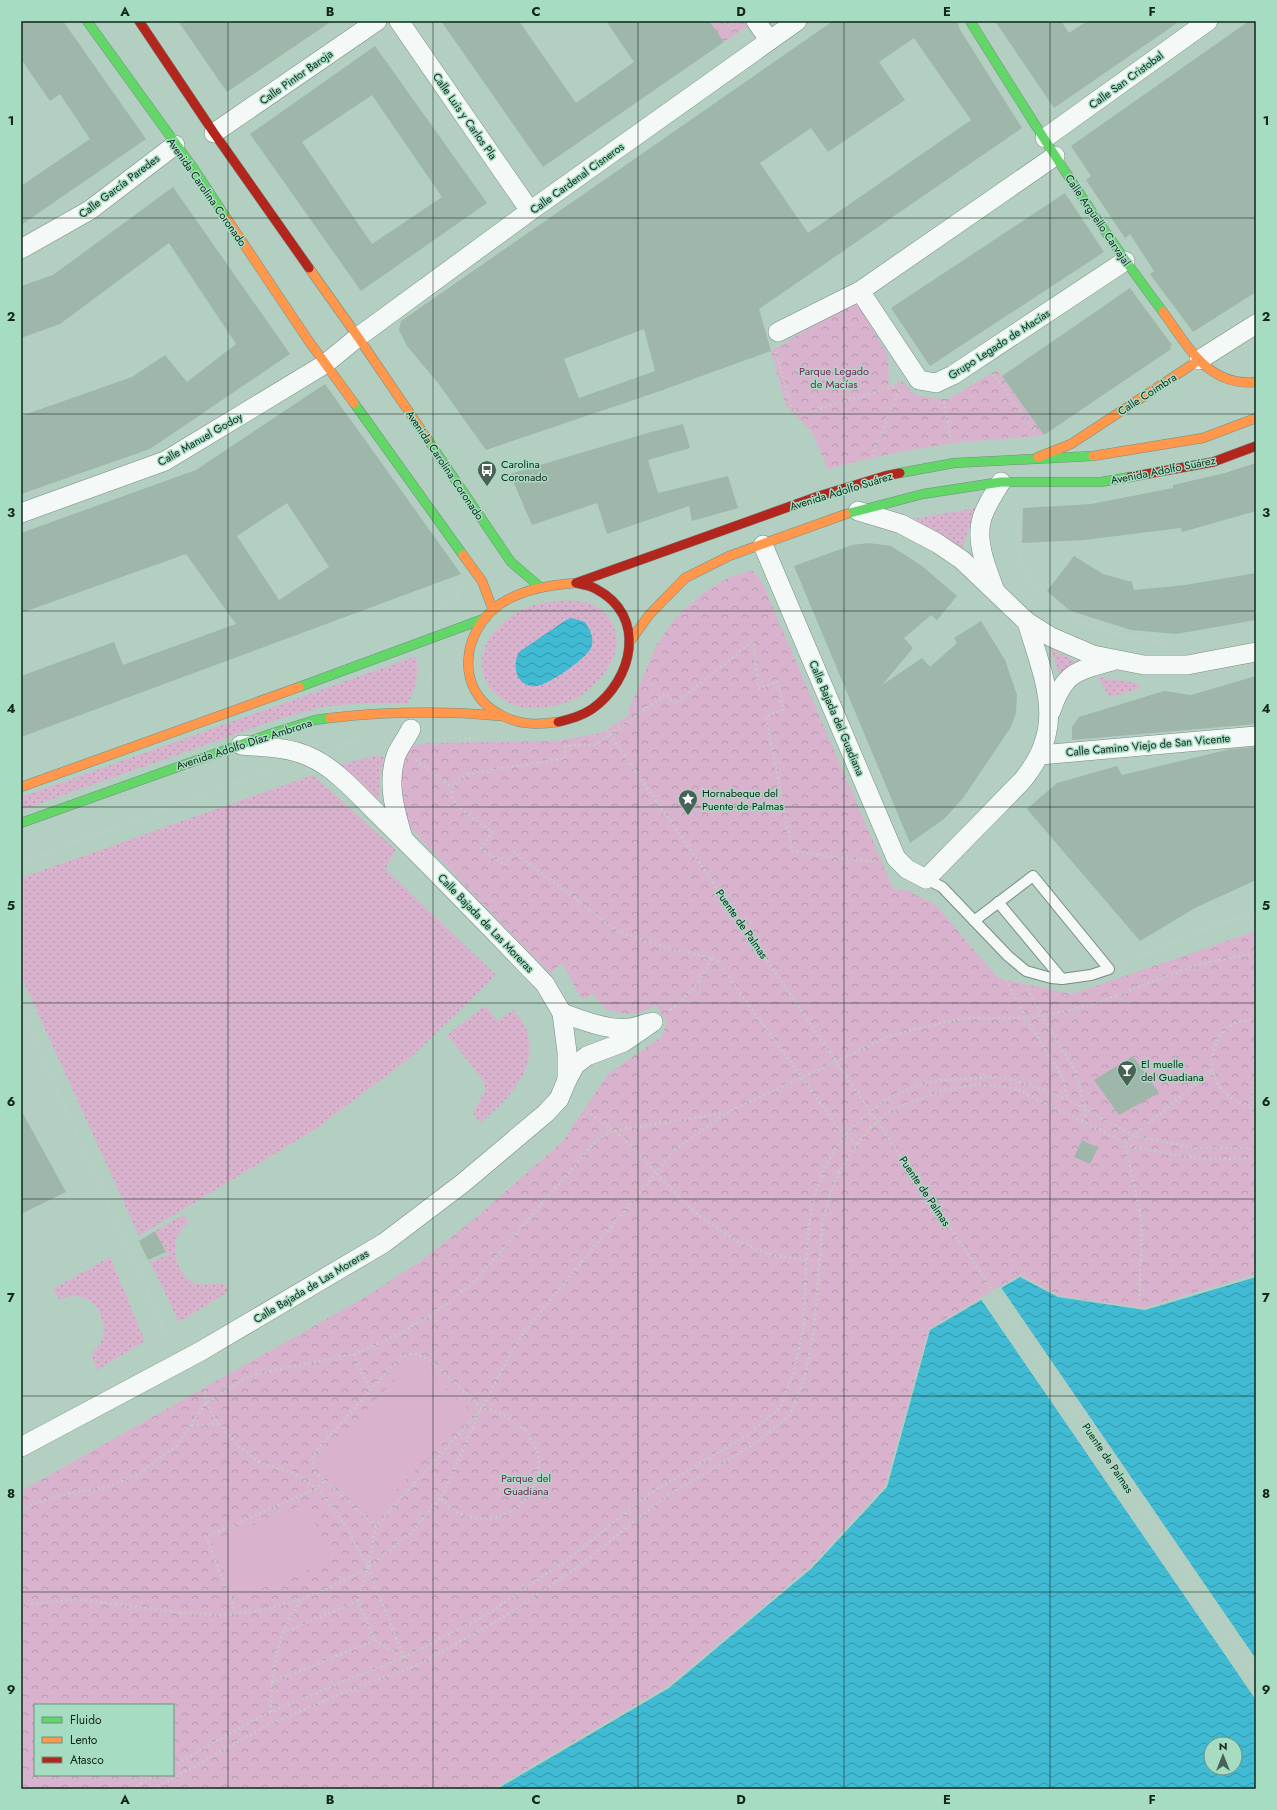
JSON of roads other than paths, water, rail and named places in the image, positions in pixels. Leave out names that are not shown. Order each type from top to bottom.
[{"type":"main road","name":"Avenida Carolina Coronado","points":[[87,21],[174,145],[194,169],[308,340],[478,575],[482,581],[493,610]]},
{"type":"main road","name":"Avenida Carolina Coronado","points":[[139,21],[214,133],[358,337],[510,562],[540,587]]},
{"type":"main road","name":"Calle Argüello Carvajal","points":[[970,21],[1055,156],[1125,261],[1199,360],[1213,374],[1228,380],[1240,383],[1256,382]]},
{"type":"main road","name":"Calle Coimbra","points":[[1036,458],[1071,444],[1199,360]]},
{"type":"main road","name":"Avenida Adolfo Suárez","points":[[576,583],[820,496],[885,476],[954,463],[1102,456],[1203,438],[1256,418]]},
{"type":"main road","name":"Avenida Adolfo Suárez","points":[[631,640],[649,616],[685,578],[729,556],[763,545],[833,518],[923,494],[1001,482],[1101,482],[1213,462],[1256,446]]},
{"type":"main road","points":[[576,583],[593,587],[607,595],[621,609],[628,624],[631,640],[629,655],[622,674],[615,685],[592,708],[570,719],[548,724],[523,723],[500,716],[485,704],[474,688],[467,666],[468,649],[475,633],[493,610],[506,600],[540,587],[576,583]]},
{"type":"main road","points":[[21,787],[429,640],[486,618]]},
{"type":"main road","name":"Avenida Adolfo Díaz Ambrona","points":[[21,823],[239,744],[316,720],[351,716],[468,713],[500,716]]},
{"type":"street","name":"Calle Pintor Baroja","points":[[214,133],[377,21]]},
{"type":"street","name":"Calle Luis y Carlos Pla","points":[[399,21],[530,211]]},
{"type":"street","points":[[756,21],[769,40]]},
{"type":"street","name":"Calle Cardenal Cisneros","points":[[358,337],[530,211],[797,21]]},
{"type":"street","name":"Calle San Cristobal","points":[[1045,138],[1208,21]]},
{"type":"street","name":"Calle García Paredes","points":[[21,249],[90,210],[174,145]]},
{"type":"street","points":[[778,332],[860,290],[1055,156]]},
{"type":"street","name":"Grupo Legado de Macías","points":[[860,290],[919,380],[936,383],[953,375],[1125,261]]},
{"type":"street","name":"Calle Coimbra","points":[[1199,360],[1256,324]]},
{"type":"street","points":[[326,364],[358,337]]},
{"type":"street","name":"Calle Manuel Godoy","points":[[21,513],[165,461],[326,364]]},
{"type":"street","points":[[994,589],[986,564],[980,537],[982,519],[1001,482]]},
{"type":"street","points":[[858,511],[884,518],[921,533],[962,560],[1027,622],[1072,647],[1093,655],[1115,661],[1144,665],[1187,665],[1256,652]]},
{"type":"street","name":"Calle Bajada del Guadiana","points":[[763,545],[896,858],[907,869],[926,878]]},
{"type":"street","points":[[1027,622],[1046,686],[1050,714]]},
{"type":"street","points":[[926,878],[1031,770],[1040,755],[1050,714],[1058,691],[1065,681],[1078,672],[1115,661]]},
{"type":"street","name":"Calle Bajada de Las Moreras","points":[[404,838],[394,807],[392,788],[393,770],[398,753],[411,729]]},
{"type":"street","name":"Calle Camino Viejo de San Vicente","points":[[1040,755],[1256,736]]},
{"type":"street","name":"Calle Bajada de Las Moreras","points":[[239,744],[277,748],[310,756],[326,766],[404,838],[545,984],[562,1013],[566,1032],[567,1080]]},
{"type":"street","name":"Calle Bajada de Las Moreras","points":[[21,1447],[201,1351],[384,1243],[463,1183],[546,1113],[559,1099],[575,1065],[587,1056],[624,1042],[653,1022],[629,1028],[585,1021],[562,1013]]},
{"type":"lane","points":[[926,878],[942,886],[974,921],[1008,956],[1026,971],[1051,978],[1062,979],[1091,975],[1109,969],[1033,876],[974,921]]},
{"type":"lane","points":[[998,902],[1062,979]]},
{"type":"water","points":[[572,618],[585,622],[592,637],[591,648],[575,664],[550,681],[537,686],[525,684],[520,680],[516,670],[519,652],[566,620]]},
{"type":"water","points":[[1020,1277],[1058,1297],[1145,1310],[1256,1277],[1256,1789],[497,1789],[669,1688],[812,1568],[887,1487],[930,1330]]},
{"type":"place","name":"Carolina Coronado","points":[[487,487]]},
{"type":"place","name":"Hornabeque del Puente de Palmas","points":[[688,816]]},
{"type":"place","name":"El muelle del Guadiana","points":[[1127,1087]]},
{"type":"park label","name":"Parque Legado de Macías","points":[[834,377]]},
{"type":"park label","name":"Parque del Guadiana","points":[[526,1484]]}]
